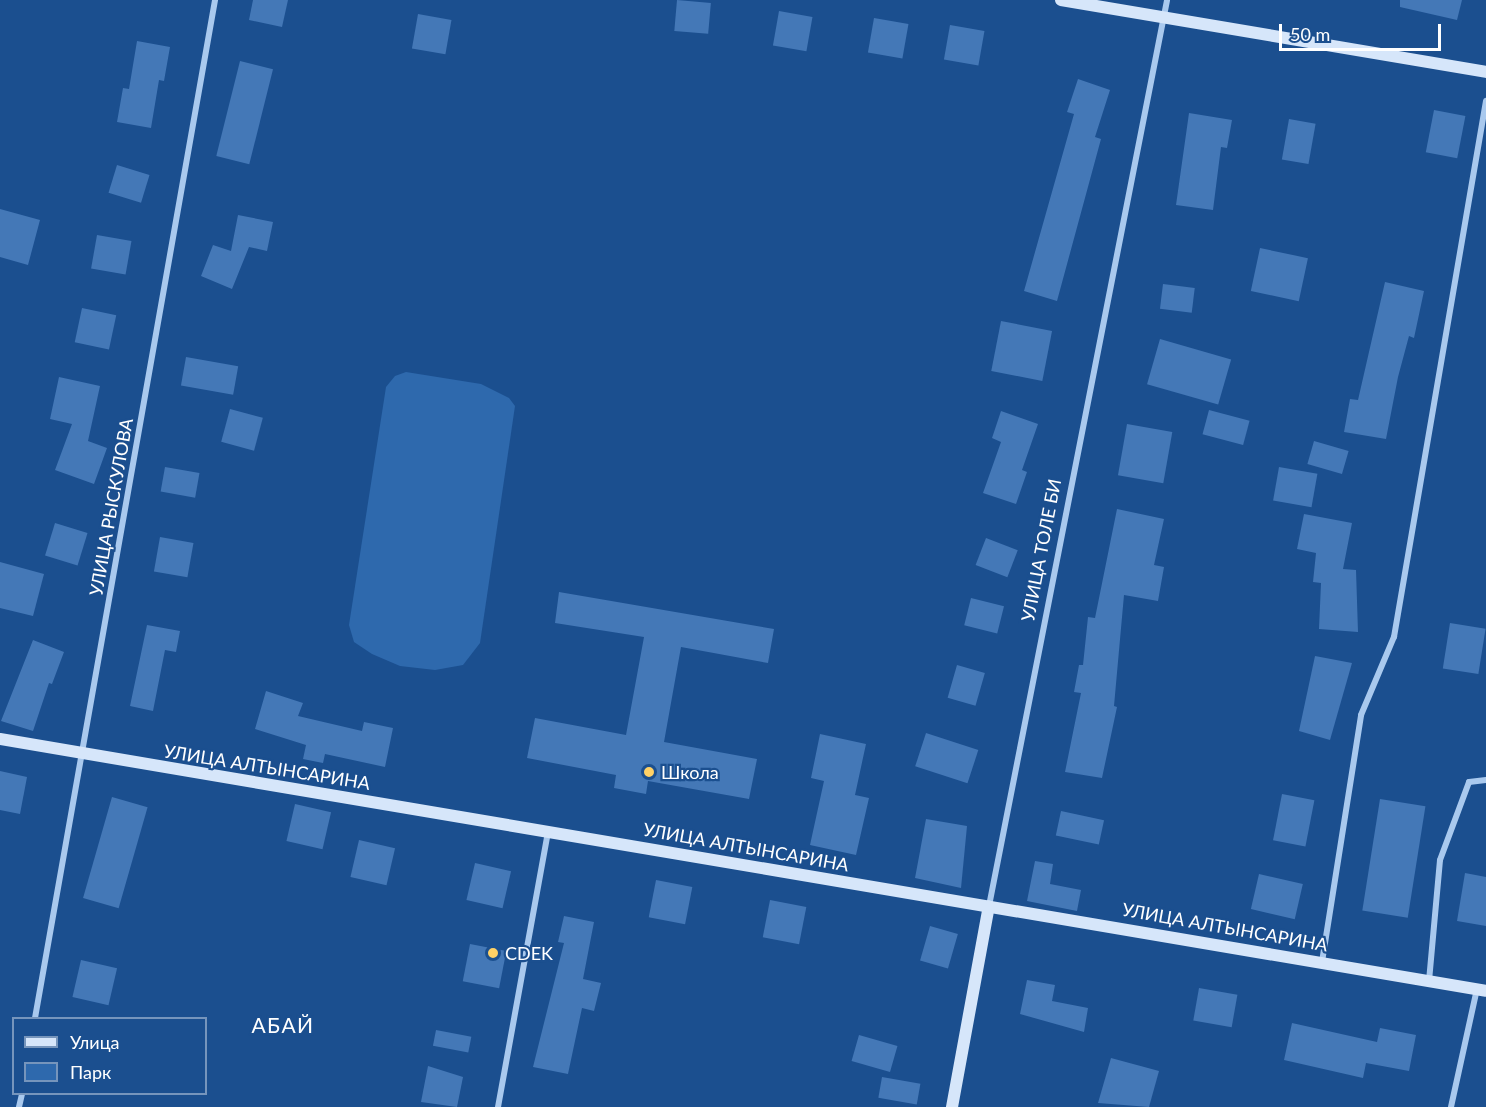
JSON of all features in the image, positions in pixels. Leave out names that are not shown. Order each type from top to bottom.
[{"type":"street","name":"УЛИЦА РЫСКУЛОВА","points":[[35,1017],[215,0]]},
{"type":"street","points":[[1061,0],[1486,72]]},
{"type":"street","name":"УЛИЦА ТОЛЕ БИ","points":[[952,1107],[989,906],[1167,0]]},
{"type":"street","points":[[1322,962],[1361,715],[1394,637],[1486,101]]},
{"type":"street","name":"УЛИЦА АЛТЫНСАРИНА","points":[[0,739],[83,756],[549,832],[1481,990]]},
{"type":"street","points":[[1429,981],[1440,860],[1469,782],[1486,780]]},
{"type":"street","points":[[498,1107],[549,832]]},
{"type":"street","points":[[1451,1107],[1481,990]]},
{"type":"green space","points":[[406,372],[481,384],[509,398],[515,406],[480,643],[463,665],[435,670],[400,666],[372,654],[354,642],[349,625],[386,387],[395,376]]},
{"type":"building","points":[[253,0],[288,0],[282,27],[249,20]]},
{"type":"building","points":[[677,0],[711,3],[708,34],[674,31]]},
{"type":"building","points":[[1400,0],[1462,0],[1457,20],[1400,7]]},
{"type":"building","points":[[779,11],[812,17],[806,51],[773,45]]},
{"type":"building","points":[[418,14],[451,20],[445,54],[412,48]]},
{"type":"building","points":[[874,18],[908,24],[902,59],[868,52]]},
{"type":"building","points":[[950,25],[984,31],[978,66],[944,59]]},
{"type":"building","points":[[137,41],[170,47],[164,81],[159,80],[151,128],[117,122],[123,88],[129,89]]},
{"type":"building","points":[[240,61],[273,69],[249,164],[216,156]]},
{"type":"building","points":[[1078,79],[1110,90],[1095,137],[1101,139],[1057,301],[1024,291],[1074,114],[1067,112]]},
{"type":"building","points":[[1434,110],[1465,116],[1457,158],[1426,152]]},
{"type":"building","points":[[1189,113],[1232,120],[1227,148],[1221,147],[1213,210],[1176,205]]},
{"type":"building","points":[[1289,119],[1316,124],[1308,164],[1282,159]]},
{"type":"building","points":[[117,165],[150,175],[141,203],[109,193]]},
{"type":"building","points":[[0,209],[40,220],[28,265],[0,257]]},
{"type":"building","points":[[238,215],[273,222],[267,251],[249,247],[232,289],[201,276],[213,245],[231,251]]},
{"type":"building","points":[[97,235],[131,241],[126,275],[91,268]]},
{"type":"building","points":[[1260,248],[1308,258],[1299,301],[1251,291]]},
{"type":"building","points":[[1385,282],[1424,291],[1414,338],[1409,336],[1398,377],[1386,439],[1344,432],[1350,399],[1358,400]]},
{"type":"building","points":[[1163,284],[1195,288],[1192,313],[1160,309]]},
{"type":"building","points":[[82,308],[116,315],[109,350],[75,342]]},
{"type":"building","points":[[1001,321],[1052,331],[1042,381],[991,371]]},
{"type":"building","points":[[1160,339],[1231,359],[1218,405],[1147,384]]},
{"type":"building","points":[[186,357],[238,366],[233,395],[181,386]]},
{"type":"building","points":[[59,377],[100,386],[88,441],[107,448],[94,484],[55,470],[72,424],[50,419]]},
{"type":"building","points":[[230,409],[263,418],[254,451],[221,442]]},
{"type":"building","points":[[1209,410],[1250,421],[1243,445],[1203,434]]},
{"type":"building","points":[[1001,411],[1038,424],[1022,470],[1027,472],[1016,504],[983,493],[1001,442],[992,438]]},
{"type":"building","points":[[1127,424],[1172,432],[1163,483],[1118,475]]},
{"type":"building","points":[[1314,441],[1349,451],[1342,474],[1307,464]]},
{"type":"building","points":[[165,467],[199,473],[195,498],[161,492]]},
{"type":"building","points":[[1279,467],[1317,474],[1312,507],[1273,500]]},
{"type":"building","points":[[1117,509],[1164,519],[1154,565],[1164,567],[1158,601],[1124,595],[1114,706],[1117,707],[1102,778],[1065,772],[1081,693],[1074,692],[1079,665],[1083,665],[1088,617],[1095,618]]},
{"type":"building","points":[[1304,514],[1352,523],[1343,569],[1356,570],[1358,632],[1319,629],[1321,583],[1313,582],[1316,553],[1297,549]]},
{"type":"building","points":[[55,523],[88,533],[78,565],[45,556]]},
{"type":"building","points":[[160,537],[193,543],[187,577],[154,571]]},
{"type":"building","points":[[986,538],[1018,550],[1007,577],[976,565]]},
{"type":"building","points":[[0,562],[44,574],[33,616],[0,608]]},
{"type":"building","points":[[559,592],[774,629],[768,663],[681,647],[664,742],[757,759],[749,799],[648,781],[646,794],[614,788],[616,775],[527,758],[535,718],[626,735],[644,637],[555,623]]},
{"type":"building","points":[[971,598],[1004,606],[997,633],[964,625]]},
{"type":"building","points":[[1450,623],[1486,629],[1478,674],[1443,668]]},
{"type":"building","points":[[147,625],[180,631],[176,652],[165,650],[153,711],[130,706]]},
{"type":"building","points":[[33,640],[64,652],[52,684],[49,683],[33,731],[1,721]]},
{"type":"building","points":[[1315,656],[1352,663],[1330,740],[1299,731]]},
{"type":"building","points":[[957,665],[985,673],[976,706],[948,698]]},
{"type":"building","points":[[266,691],[303,703],[298,716],[362,731],[364,722],[393,728],[385,767],[325,754],[323,763],[303,759],[306,745],[255,729]]},
{"type":"building","points":[[926,733],[978,750],[967,783],[915,766]]},
{"type":"building","points":[[820,734],[866,744],[855,795],[869,798],[856,855],[810,845],[824,781],[811,778]]},
{"type":"building","points":[[0,771],[27,777],[20,814],[0,810]]},
{"type":"building","points":[[1282,794],[1314,800],[1305,846],[1273,840]]},
{"type":"building","points":[[112,797],[148,807],[119,908],[83,898]]},
{"type":"building","points":[[1380,799],[1425,806],[1408,918],[1362,911]]},
{"type":"building","points":[[295,804],[331,812],[323,849],[286,841]]},
{"type":"building","points":[[1061,811],[1104,820],[1099,845],[1056,835]]},
{"type":"building","points":[[926,819],[967,826],[961,888],[915,878]]},
{"type":"building","points":[[359,840],[395,848],[387,885],[350,877]]},
{"type":"building","points":[[1035,861],[1053,864],[1050,884],[1081,890],[1077,911],[1027,901]]},
{"type":"building","points":[[475,863],[511,871],[503,908],[466,900]]},
{"type":"building","points":[[1465,873],[1486,877],[1486,926],[1457,921]]},
{"type":"building","points":[[1259,874],[1303,884],[1295,919],[1251,909]]},
{"type":"building","points":[[656,880],[692,887],[685,924],[649,917]]},
{"type":"building","points":[[770,900],[806,907],[799,944],[763,937]]},
{"type":"building","points":[[564,916],[594,922],[583,979],[601,983],[594,1011],[582,1008],[568,1074],[533,1067],[564,943],[558,942]]},
{"type":"building","points":[[930,926],[958,934],[948,969],[920,961]]},
{"type":"building","points":[[470,944],[506,951],[499,988],[463,981]]},
{"type":"building","points":[[81,960],[117,968],[109,1005],[72,997]]},
{"type":"building","points":[[1027,980],[1055,985],[1052,1001],[1088,1008],[1084,1032],[1020,1014]]},
{"type":"building","points":[[1199,988],[1237,995],[1232,1027],[1193,1020]]},
{"type":"building","points":[[1292,1023],[1377,1042],[1380,1028],[1416,1035],[1409,1071],[1366,1063],[1363,1078],[1284,1060]]},
{"type":"building","points":[[436,1030],[471,1037],[468,1053],[433,1046]]},
{"type":"building","points":[[859,1035],[897,1046],[890,1072],[852,1061]]},
{"type":"building","points":[[1111,1058],[1159,1071],[1149,1107],[1098,1103]]},
{"type":"building","points":[[428,1066],[463,1077],[457,1107],[421,1102]]},
{"type":"building","points":[[882,1077],[920,1084],[917,1104],[878,1098]]},
{"type":"place","name":"Школа","points":[[649,772]]},
{"type":"place","name":"CDEK","points":[[493,953]]},
{"type":"district","name":"АБАЙ","points":[[283,1025]]}]
